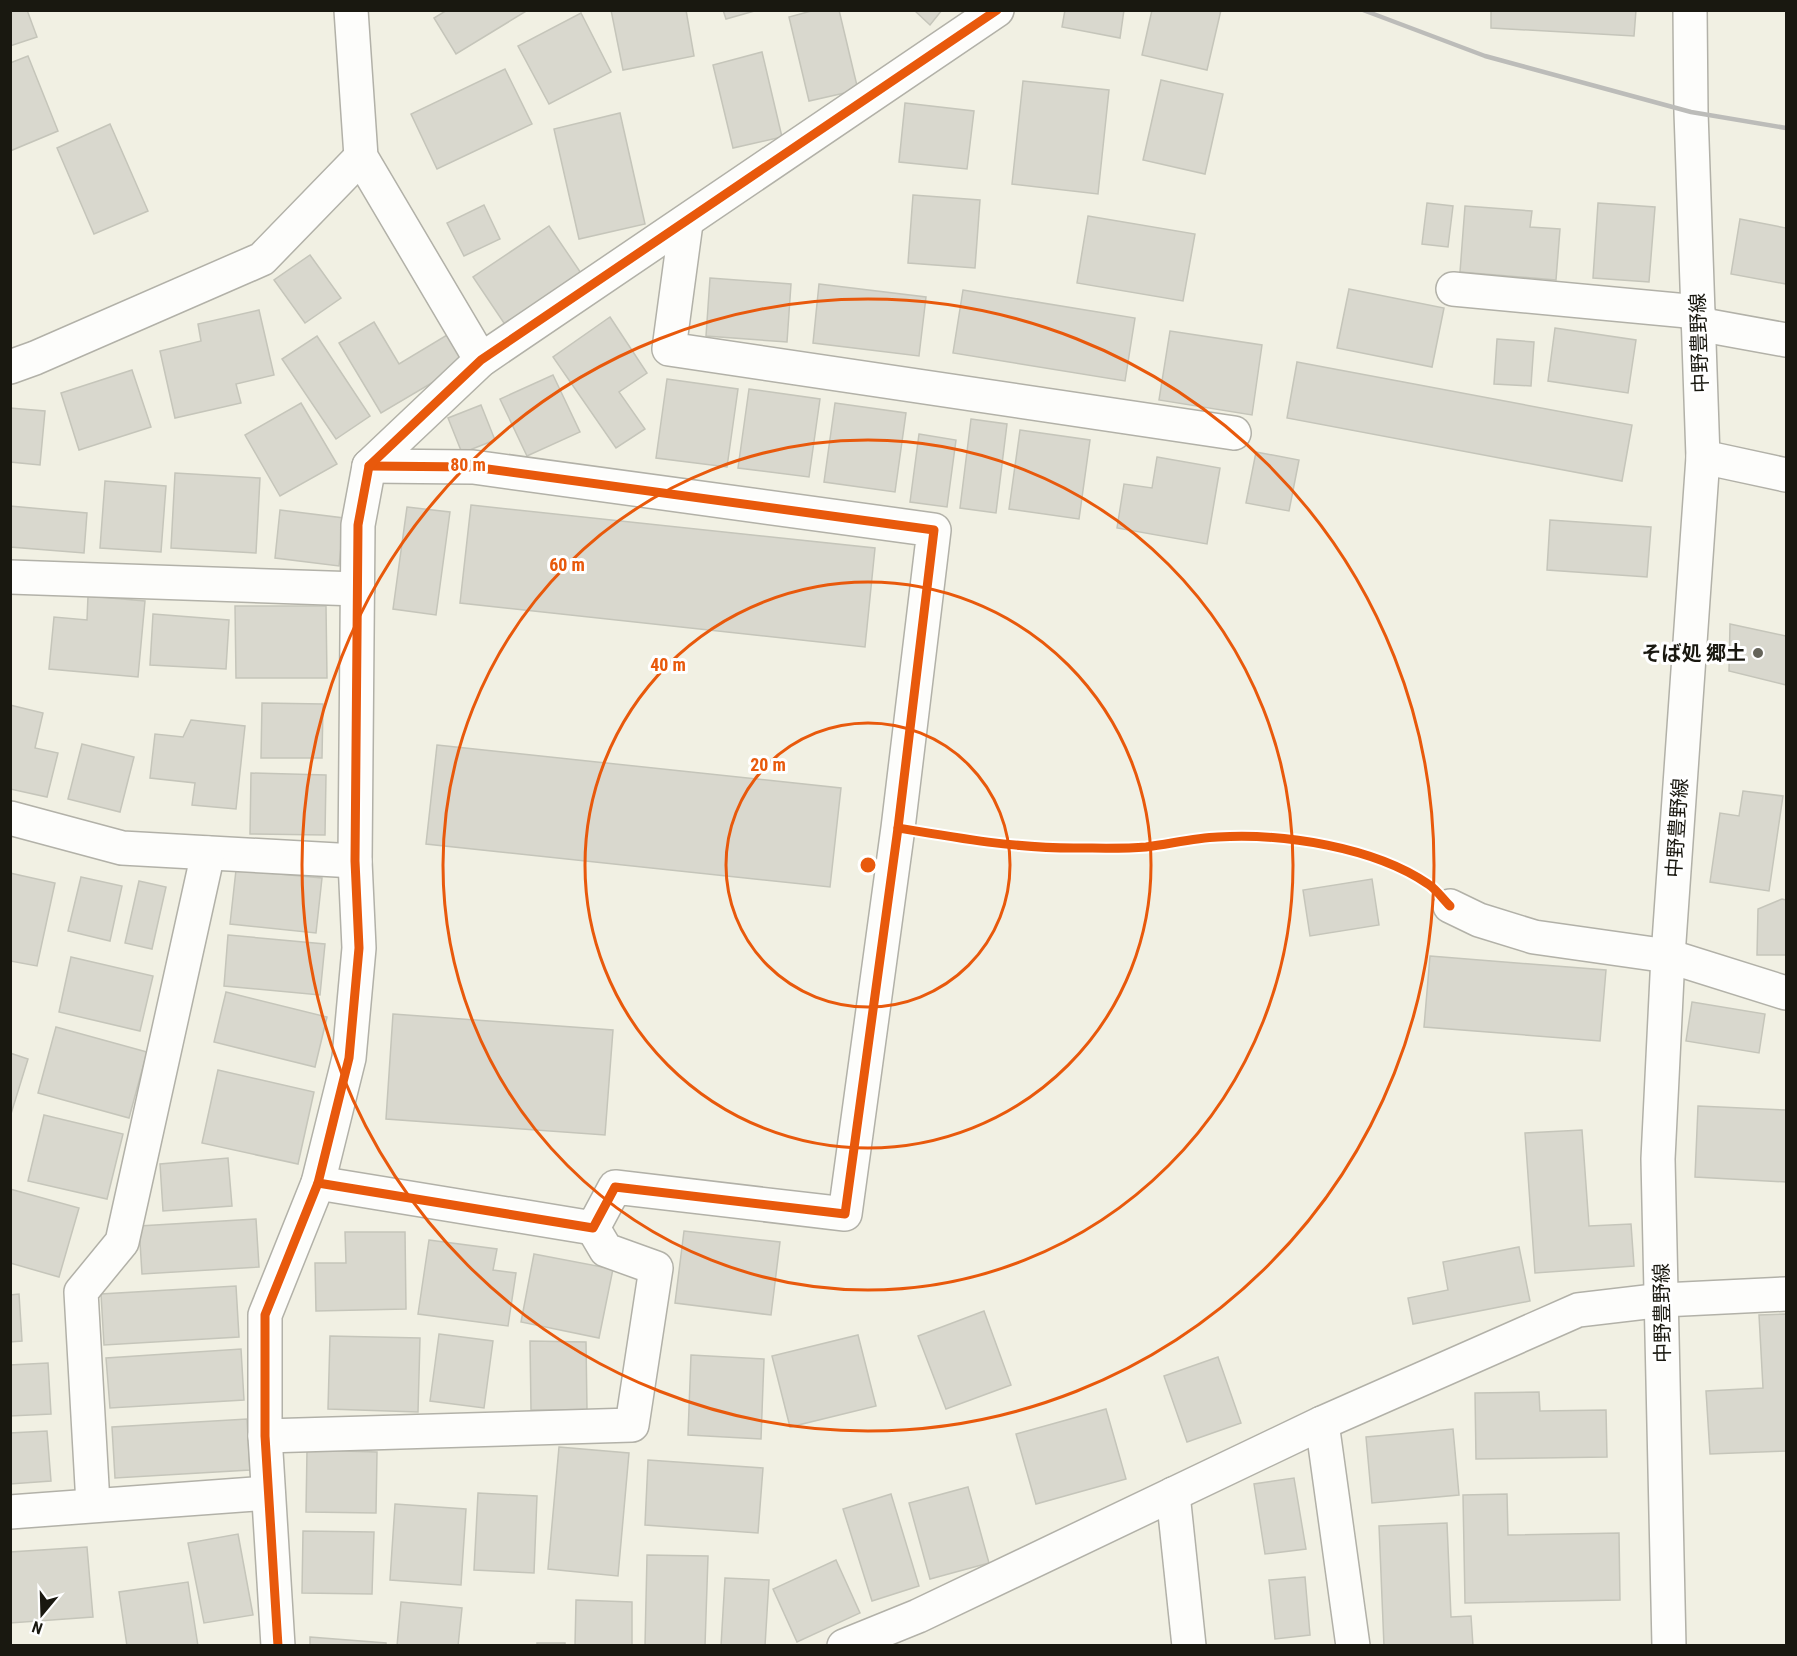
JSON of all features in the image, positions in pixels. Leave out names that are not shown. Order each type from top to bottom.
[{"type":"street","points":[[351,10],[361,157],[481,360]]},
{"type":"street","points":[[278,1646],[265,1436],[265,1315],[318,1183],[349,1058],[359,948],[355,861],[358,525],[369,466],[481,360],[997,10]]},
{"type":"street","name":"中野豊野線","points":[[1669,1646],[1663,1300],[1658,1159],[1668,956],[1703,457],[1690,10]]},
{"type":"street","points":[[10,366],[35,358],[262,259],[361,157]]},
{"type":"street","points":[[686,223],[669,350],[1234,433]]},
{"type":"street","points":[[1453,289],[1698,318],[1786,340]]},
{"type":"street","points":[[1703,457],[1786,475]]},
{"type":"street","points":[[369,466],[473,467],[934,530],[898,828],[846,1214],[615,1187],[594,1228]]},
{"type":"street","points":[[10,577],[358,589]]},
{"type":"street","points":[[10,818],[122,848],[355,861]]},
{"type":"street","points":[[93,1504],[81,1292],[122,1242],[208,854]]},
{"type":"street","points":[[1450,906],[1479,920],[1534,937],[1668,956],[1786,993]]},
{"type":"street","points":[[318,1183],[594,1228]]},
{"type":"street","points":[[265,1436],[632,1425],[656,1269],[606,1250],[594,1228]]},
{"type":"street","points":[[844,1646],[918,1616],[1322,1423],[1578,1310],[1663,1300],[1786,1294]]},
{"type":"street","points":[[1322,1423],[1353,1646]]},
{"type":"street","points":[[10,1512],[93,1504],[268,1493]]},
{"type":"street","points":[[1173,1494],[1189,1646]]},
{"type":"building","points":[[10,10],[27,10],[37,37],[10,46]]},
{"type":"building","points":[[447,10],[528,10],[456,54],[434,18]]},
{"type":"building","points":[[611,10],[686,10],[694,56],[623,70]]},
{"type":"building","points":[[723,10],[758,10],[726,19]]},
{"type":"building","points":[[815,10],[839,10],[858,90],[809,101],[789,17]]},
{"type":"building","points":[[914,10],[942,10],[930,25]]},
{"type":"building","points":[[1065,10],[1124,10],[1120,38],[1062,27]]},
{"type":"building","points":[[1152,10],[1221,10],[1207,70],[1142,55]]},
{"type":"building","points":[[1491,10],[1636,10],[1634,36],[1491,28]]},
{"type":"building","points":[[581,13],[611,72],[549,104],[518,46]]},
{"type":"building","points":[[762,52],[782,137],[733,148],[713,65]]},
{"type":"building","points":[[28,56],[58,131],[10,151],[10,63]]},
{"type":"building","points":[[505,69],[532,124],[437,169],[411,114]]},
{"type":"building","points":[[1161,80],[1223,94],[1205,174],[1143,160]]},
{"type":"building","points":[[1023,81],[1109,90],[1098,194],[1012,184]]},
{"type":"building","points":[[905,103],[974,111],[967,169],[899,162]]},
{"type":"building","points":[[620,113],[645,224],[579,239],[554,129]]},
{"type":"building","points":[[110,124],[148,211],[94,234],[57,148]]},
{"type":"building","points":[[913,195],[980,200],[975,268],[908,263]]},
{"type":"building","points":[[1427,203],[1453,206],[1448,247],[1422,244]]},
{"type":"building","points":[[1598,203],[1655,207],[1649,282],[1593,278]]},
{"type":"building","points":[[484,205],[500,239],[464,256],[447,223]]},
{"type":"building","points":[[1465,206],[1532,211],[1530,227],[1560,229],[1556,280],[1460,272]]},
{"type":"building","points":[[1088,216],[1195,234],[1183,301],[1077,283]]},
{"type":"building","points":[[1740,219],[1786,228],[1786,284],[1731,274]]},
{"type":"building","points":[[549,226],[583,276],[506,326],[473,277]]},
{"type":"building","points":[[310,255],[341,298],[305,323],[274,280]]},
{"type":"building","points":[[710,278],[791,284],[787,342],[706,336]]},
{"type":"building","points":[[819,284],[926,297],[919,356],[813,343]]},
{"type":"building","points":[[1349,289],[1444,308],[1432,367],[1337,348]]},
{"type":"building","points":[[963,290],[1135,318],[1125,381],[953,353]]},
{"type":"building","points":[[259,310],[274,375],[236,384],[241,403],[175,418],[160,351],[201,341],[198,324]]},
{"type":"building","points":[[610,317],[647,373],[619,392],[645,429],[616,448],[553,357]]},
{"type":"building","points":[[374,322],[399,364],[452,332],[469,361],[381,413],[339,343]]},
{"type":"building","points":[[1555,328],[1636,340],[1628,393],[1548,381]]},
{"type":"building","points":[[1170,331],[1262,345],[1252,415],[1159,400]]},
{"type":"building","points":[[317,336],[370,416],[336,439],[282,359]]},
{"type":"building","points":[[1497,339],[1534,342],[1531,386],[1494,384]]},
{"type":"building","points":[[1297,362],[1632,425],[1622,481],[1287,418]]},
{"type":"building","points":[[132,370],[151,427],[79,450],[61,393]]},
{"type":"building","points":[[553,375],[580,432],[527,456],[500,399]]},
{"type":"building","points":[[667,379],[738,389],[727,467],[656,458]]},
{"type":"building","points":[[749,389],[820,399],[809,477],[738,468]]},
{"type":"building","points":[[301,403],[337,464],[280,496],[245,435]]},
{"type":"building","points":[[835,403],[906,413],[895,492],[824,482]]},
{"type":"building","points":[[481,405],[495,440],[462,453],[448,418]]},
{"type":"building","points":[[10,408],[45,411],[40,465],[10,462]]},
{"type":"building","points":[[971,419],[1007,424],[996,513],[960,508]]},
{"type":"building","points":[[1020,430],[1090,440],[1079,519],[1009,509]]},
{"type":"building","points":[[919,434],[956,440],[947,507],[910,502]]},
{"type":"building","points":[[1256,452],[1299,460],[1289,511],[1246,503]]},
{"type":"building","points":[[1157,457],[1220,468],[1207,544],[1117,528],[1124,484],[1152,488]]},
{"type":"building","points":[[175,473],[260,478],[256,553],[171,548]]},
{"type":"building","points":[[105,481],[166,486],[161,552],[100,548]]},
{"type":"building","points":[[471,505],[875,548],[865,647],[460,603]]},
{"type":"building","points":[[10,506],[87,513],[84,553],[10,547]]},
{"type":"building","points":[[407,507],[450,512],[436,615],[393,609]]},
{"type":"building","points":[[280,510],[344,518],[339,566],[275,558]]},
{"type":"building","points":[[1550,520],[1651,527],[1647,577],[1547,570]]},
{"type":"building","points":[[88,596],[145,601],[138,677],[49,669],[54,617],[87,620]]},
{"type":"building","points":[[235,606],[326,606],[327,678],[236,678]]},
{"type":"building","points":[[153,614],[229,620],[226,669],[150,665]]},
{"type":"building","name":"そば処 郷土","points":[[1730,624],[1786,636],[1786,685],[1729,671]]},
{"type":"building","points":[[262,703],[323,704],[322,758],[261,758]]},
{"type":"building","points":[[10,705],[43,713],[35,748],[58,753],[47,797],[10,789]]},
{"type":"building","points":[[191,720],[245,726],[236,809],[192,805],[195,783],[150,778],[155,734],[183,737]]},
{"type":"building","points":[[82,744],[134,757],[120,812],[68,799]]},
{"type":"building","points":[[437,745],[841,788],[830,887],[426,844]]},
{"type":"building","points":[[251,773],[326,775],[325,835],[250,834]]},
{"type":"building","points":[[1743,791],[1783,796],[1769,891],[1710,882],[1720,813],[1739,816]]},
{"type":"building","points":[[236,870],[322,878],[316,933],[230,924]]},
{"type":"building","points":[[10,873],[55,883],[37,966],[10,961]]},
{"type":"building","points":[[81,877],[122,886],[110,941],[68,931]]},
{"type":"building","points":[[1372,879],[1379,925],[1310,936],[1303,890]]},
{"type":"building","points":[[139,881],[166,887],[152,949],[125,943]]},
{"type":"building","points":[[1782,899],[1786,900],[1786,955],[1757,955],[1758,909]]},
{"type":"building","points":[[228,935],[325,944],[320,995],[224,986]]},
{"type":"building","points":[[1430,956],[1606,970],[1600,1041],[1424,1027]]},
{"type":"building","points":[[71,957],[153,976],[140,1031],[59,1012]]},
{"type":"building","points":[[226,992],[327,1017],[315,1067],[214,1042]]},
{"type":"building","points":[[1692,1002],[1765,1014],[1759,1053],[1686,1041]]},
{"type":"building","points":[[393,1014],[613,1030],[605,1135],[386,1119]]},
{"type":"building","points":[[56,1027],[147,1052],[129,1118],[38,1093]]},
{"type":"building","points":[[10,1053],[28,1059],[10,1117]]},
{"type":"building","points":[[218,1070],[314,1092],[298,1164],[202,1143]]},
{"type":"building","points":[[1698,1106],[1786,1110],[1786,1182],[1695,1177]]},
{"type":"building","points":[[44,1115],[123,1134],[107,1199],[28,1181]]},
{"type":"building","points":[[1582,1130],[1589,1226],[1631,1224],[1634,1266],[1535,1273],[1525,1133]]},
{"type":"building","points":[[228,1158],[232,1206],[163,1211],[160,1164]]},
{"type":"building","points":[[10,1189],[79,1208],[59,1277],[10,1263]]},
{"type":"building","points":[[256,1219],[259,1267],[142,1274],[139,1226]]},
{"type":"building","points":[[684,1231],[780,1242],[771,1315],[675,1303]]},
{"type":"building","points":[[345,1232],[405,1232],[406,1309],[316,1311],[315,1263],[346,1263]]},
{"type":"building","points":[[429,1240],[497,1249],[493,1270],[516,1273],[508,1326],[418,1314]]},
{"type":"building","points":[[1519,1247],[1530,1301],[1413,1324],[1408,1298],[1448,1290],[1443,1262]]},
{"type":"building","points":[[534,1254],[613,1269],[599,1338],[521,1322]]},
{"type":"building","points":[[236,1286],[239,1337],[104,1345],[101,1294]]},
{"type":"building","points":[[19,1294],[22,1341],[10,1342],[10,1295]]},
{"type":"building","points":[[984,1311],[1011,1385],[946,1409],[918,1336]]},
{"type":"building","points":[[1786,1314],[1786,1451],[1710,1454],[1706,1391],[1763,1388],[1759,1315]]},
{"type":"building","points":[[439,1334],[493,1341],[484,1408],[430,1401]]},
{"type":"building","points":[[858,1335],[876,1406],[790,1427],[772,1356]]},
{"type":"building","points":[[330,1336],[420,1338],[418,1412],[328,1409]]},
{"type":"building","points":[[530,1341],[586,1342],[587,1410],[531,1410]]},
{"type":"building","points":[[241,1349],[244,1400],[110,1408],[106,1358]]},
{"type":"building","points":[[691,1355],[764,1359],[761,1439],[688,1435]]},
{"type":"building","points":[[1218,1357],[1241,1423],[1187,1442],[1164,1376]]},
{"type":"building","points":[[48,1363],[51,1414],[10,1416],[10,1365]]},
{"type":"building","points":[[1539,1392],[1540,1411],[1606,1410],[1607,1457],[1476,1459],[1475,1393]]},
{"type":"building","points":[[1106,1409],[1126,1479],[1036,1504],[1016,1434]]},
{"type":"building","points":[[247,1419],[250,1470],[115,1478],[112,1427]]},
{"type":"building","points":[[1453,1429],[1459,1495],[1372,1503],[1366,1437]]},
{"type":"building","points":[[47,1431],[51,1481],[10,1484],[10,1433]]},
{"type":"building","points":[[559,1447],[629,1453],[618,1576],[548,1569]]},
{"type":"building","points":[[307,1450],[377,1452],[376,1513],[306,1512]]},
{"type":"building","points":[[648,1460],[763,1468],[758,1533],[645,1525]]},
{"type":"building","points":[[1294,1478],[1306,1549],[1265,1554],[1254,1484]]},
{"type":"building","points":[[968,1487],[989,1563],[930,1579],[909,1503]]},
{"type":"building","points":[[478,1493],[537,1496],[534,1573],[474,1570]]},
{"type":"building","points":[[891,1494],[919,1586],[872,1601],[843,1509]]},
{"type":"building","points":[[1507,1494],[1508,1535],[1619,1533],[1620,1600],[1465,1603],[1463,1495]]},
{"type":"building","points":[[395,1504],[466,1509],[461,1585],[390,1580]]},
{"type":"building","points":[[1447,1523],[1451,1617],[1471,1616],[1473,1646],[1384,1646],[1379,1526]]},
{"type":"building","points":[[303,1531],[374,1532],[372,1594],[302,1593]]},
{"type":"building","points":[[238,1534],[253,1615],[204,1623],[188,1543]]},
{"type":"building","points":[[87,1547],[93,1617],[10,1623],[10,1552]]},
{"type":"building","points":[[647,1555],[708,1556],[705,1646],[645,1646]]},
{"type":"building","points":[[836,1560],[860,1613],[797,1642],[773,1589]]},
{"type":"building","points":[[1305,1577],[1310,1635],[1275,1639],[1269,1580]]},
{"type":"building","points":[[725,1578],[769,1580],[765,1646],[721,1646]]},
{"type":"building","points":[[188,1582],[198,1646],[127,1646],[119,1592]]},
{"type":"building","points":[[576,1600],[632,1602],[632,1646],[575,1646]]},
{"type":"building","points":[[401,1602],[462,1608],[458,1646],[397,1646]]},
{"type":"building","points":[[310,1637],[386,1643],[386,1646],[310,1646]]},
{"type":"building","points":[[537,1643],[565,1643],[565,1646],[537,1646]]},
{"type":"railway","points":[[1363,10],[1485,56],[1691,112],[1786,128]]},
{"type":"cycle path","points":[[278,1646],[265,1436],[265,1315],[318,1183],[349,1058],[359,948],[355,861],[358,525],[369,466],[481,360],[997,10]]},
{"type":"cycle path","points":[[318,1183],[593,1228],[615,1187],[845,1214],[898,828],[934,530],[473,467],[369,466]]},
{"type":"cycle path","points":[[898,828],[986,842],[1052,848],[1137,848],[1200,839],[1243,836],[1299,840],[1382,860],[1428,884],[1450,906]]},
{"type":"place","name":"そば処 郷土","points":[[1758,653]]}]
